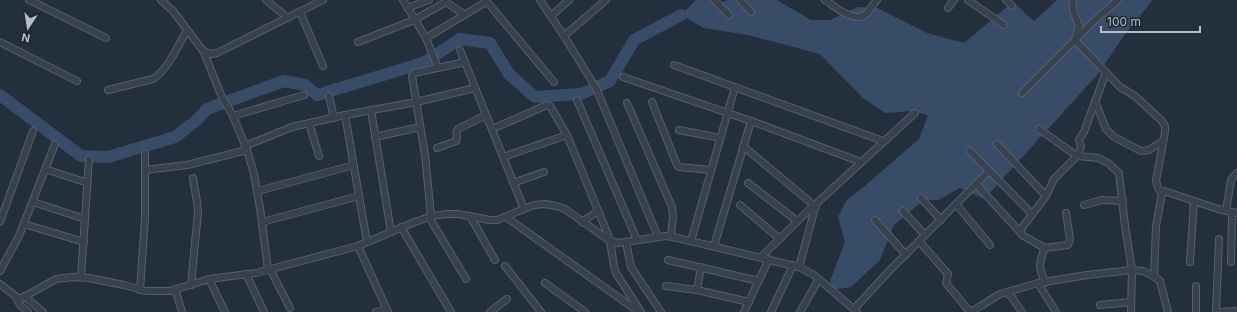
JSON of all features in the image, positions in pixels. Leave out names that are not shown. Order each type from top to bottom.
[{"type":"street","points":[[29,0],[106,38]]},
{"type":"street","points":[[161,0],[173,10],[187,30],[208,54],[217,53],[323,0]]},
{"type":"street","points":[[266,0],[288,18]]},
{"type":"street","points":[[403,0],[426,38],[438,68]]},
{"type":"street","points":[[407,8],[429,0]]},
{"type":"street","points":[[540,0],[596,88],[658,237]]},
{"type":"street","points":[[551,16],[569,0]]},
{"type":"street","points":[[564,36],[606,0]]},
{"type":"street","points":[[714,0],[729,16]]},
{"type":"street","points":[[740,0],[751,12]]},
{"type":"street","points":[[825,0],[843,13],[859,17],[865,14],[877,0]]},
{"type":"street","points":[[948,8],[954,0]]},
{"type":"street","points":[[968,0],[1004,25]]},
{"type":"street","points":[[1006,0],[1012,6]]},
{"type":"street","points":[[1073,0],[1072,3],[1075,17],[1079,26],[1075,40]]},
{"type":"street","points":[[1022,93],[1118,0]]},
{"type":"street","points":[[358,42],[414,20],[446,2],[464,15]]},
{"type":"street","points":[[426,38],[484,3],[488,3],[554,82]]},
{"type":"street","points":[[300,12],[323,66]]},
{"type":"street","points":[[108,90],[153,79],[159,76],[187,30]]},
{"type":"street","points":[[1075,40],[1120,86],[1135,96],[1162,121],[1165,129],[1156,180],[1158,188],[1162,194],[1156,226],[1154,276]]},
{"type":"street","points":[[0,42],[77,81]]},
{"type":"street","points":[[203,50],[225,104],[234,116],[246,148],[258,191],[269,269],[290,308]]},
{"type":"street","points":[[460,50],[524,209]]},
{"type":"street","points":[[465,62],[412,74],[412,77],[425,155],[430,217],[466,279]]},
{"type":"street","points":[[674,65],[883,142]]},
{"type":"street","points":[[1020,234],[1020,229],[1046,196],[1054,179],[1077,156],[1080,147],[1079,140],[1084,132],[1106,72]]},
{"type":"street","points":[[623,77],[751,121],[861,162]]},
{"type":"street","points":[[691,241],[734,87]]},
{"type":"street","points":[[145,170],[187,165],[246,148],[288,128],[416,102],[475,88]]},
{"type":"street","points":[[234,116],[304,95]]},
{"type":"street","points":[[329,96],[334,118]]},
{"type":"street","points":[[577,100],[637,240]]},
{"type":"street","points":[[1095,101],[1106,129],[1114,137],[1141,151],[1149,150],[1163,141]]},
{"type":"street","points":[[652,102],[676,165],[679,167],[711,170]]},
{"type":"street","points":[[627,103],[672,207],[673,216],[671,236]]},
{"type":"street","points":[[492,129],[549,105],[567,134],[598,211],[610,242],[616,272],[640,312]]},
{"type":"street","points":[[371,110],[391,232]]},
{"type":"street","points":[[761,257],[822,198],[915,113]]},
{"type":"street","points":[[346,115],[367,242]]},
{"type":"street","points":[[437,148],[456,141],[456,132],[458,129],[486,115]]},
{"type":"street","points":[[714,246],[751,121]]},
{"type":"street","points":[[309,123],[319,156]]},
{"type":"street","points":[[375,137],[420,127]]},
{"type":"street","points":[[1039,129],[1077,156],[1098,158],[1108,163],[1118,172],[1120,176],[1132,270],[1131,312]]},
{"type":"street","points":[[678,130],[720,138]]},
{"type":"street","points":[[0,222],[33,131]]},
{"type":"street","points":[[503,157],[567,134]]},
{"type":"street","points":[[0,271],[19,236],[55,144]]},
{"type":"street","points":[[997,144],[1046,196]]},
{"type":"street","points":[[743,146],[815,206]]},
{"type":"street","points":[[970,151],[1032,214]]},
{"type":"street","points":[[140,290],[145,218],[145,154]]},
{"type":"street","points":[[81,277],[89,159]]},
{"type":"street","points":[[258,191],[354,165]]},
{"type":"street","points":[[45,169],[88,183]]},
{"type":"street","points":[[16,297],[18,298],[24,296],[56,279],[81,277],[103,280],[146,291],[170,291],[209,279],[269,269],[358,246],[430,217],[447,214],[497,220],[534,205],[545,204],[565,209],[610,242],[618,243],[671,236],[796,266],[807,270],[819,279],[856,311],[906,254],[990,171]]},
{"type":"street","points":[[513,183],[544,172]]},
{"type":"street","points":[[1231,262],[1231,180],[1237,173]]},
{"type":"street","points":[[190,285],[198,212],[193,178]]},
{"type":"street","points":[[748,183],[797,222]]},
{"type":"street","points":[[976,184],[1020,234],[1044,248],[1068,245],[1070,241],[1066,212]]},
{"type":"street","points":[[1162,194],[1164,191],[1167,191],[1194,201],[1232,212]]},
{"type":"street","points":[[262,222],[359,196]]},
{"type":"street","points":[[921,198],[941,220]]},
{"type":"street","points":[[1084,205],[1102,200],[1123,201]]},
{"type":"street","points":[[1190,262],[1194,201]]},
{"type":"street","points":[[33,202],[85,219]]},
{"type":"street","points":[[956,204],[990,245]]},
{"type":"street","points":[[740,205],[780,238]]},
{"type":"street","points":[[771,312],[796,266],[815,206]]},
{"type":"street","points":[[582,222],[598,211]]},
{"type":"street","points":[[903,211],[925,235]]},
{"type":"street","points":[[470,216],[494,260]]},
{"type":"street","points":[[506,217],[640,312]]},
{"type":"street","points":[[875,220],[906,254]]},
{"type":"street","points":[[24,224],[84,242]]},
{"type":"street","points":[[402,227],[451,312]]},
{"type":"street","points":[[1216,312],[1219,238]]},
{"type":"street","points":[[919,241],[948,274],[946,283],[970,312],[1000,294],[1041,283],[1087,275],[1132,270],[1143,271],[1154,276],[1160,281],[1168,312]]},
{"type":"street","points":[[626,242],[631,267],[661,312]]},
{"type":"street","points":[[358,246],[388,310],[376,312]]},
{"type":"street","points":[[1044,248],[1040,264],[1041,283],[1056,312]]},
{"type":"street","points":[[744,312],[769,259]]},
{"type":"street","points":[[668,260],[759,281]]},
{"type":"street","points":[[505,266],[541,312]]},
{"type":"street","points":[[697,290],[701,267]]},
{"type":"street","points":[[246,274],[264,312]]},
{"type":"street","points":[[209,279],[225,312]]},
{"type":"street","points":[[800,312],[819,279]]},
{"type":"street","points":[[545,283],[584,312]]},
{"type":"street","points":[[0,284],[16,297],[20,305],[28,312]]},
{"type":"street","points":[[666,286],[697,290],[749,302]]},
{"type":"street","points":[[1196,286],[1196,312]]},
{"type":"street","points":[[176,289],[182,312]]},
{"type":"street","points":[[1008,292],[1022,312]]},
{"type":"street","points":[[24,296],[43,312]]},
{"type":"street","points":[[490,312],[507,299]]},
{"type":"street","points":[[1100,305],[1131,302]]},
{"type":"street","points":[[981,306],[985,312]]},
{"type":"street","points":[[1222,312],[1237,311]]},
{"type":"water","points":[[696,0],[720,0],[722,2],[728,0],[777,0],[811,20],[830,20],[858,7],[877,8],[927,33],[964,43],[1013,2],[1034,21],[1057,0],[1153,0],[1125,34],[1098,74],[984,199],[960,188],[938,200],[924,200],[894,225],[880,260],[851,287],[826,291],[845,242],[838,217],[846,201],[919,139],[928,115],[911,111],[885,113],[863,98],[820,54],[748,35],[704,28],[681,15]]},
{"type":"waterway","points":[[0,95],[81,156],[108,157],[175,137],[197,120],[207,109],[284,81],[305,85],[317,95],[423,63],[460,39],[490,43],[509,74],[535,97],[581,94],[610,81],[634,40],[681,15]]}]
